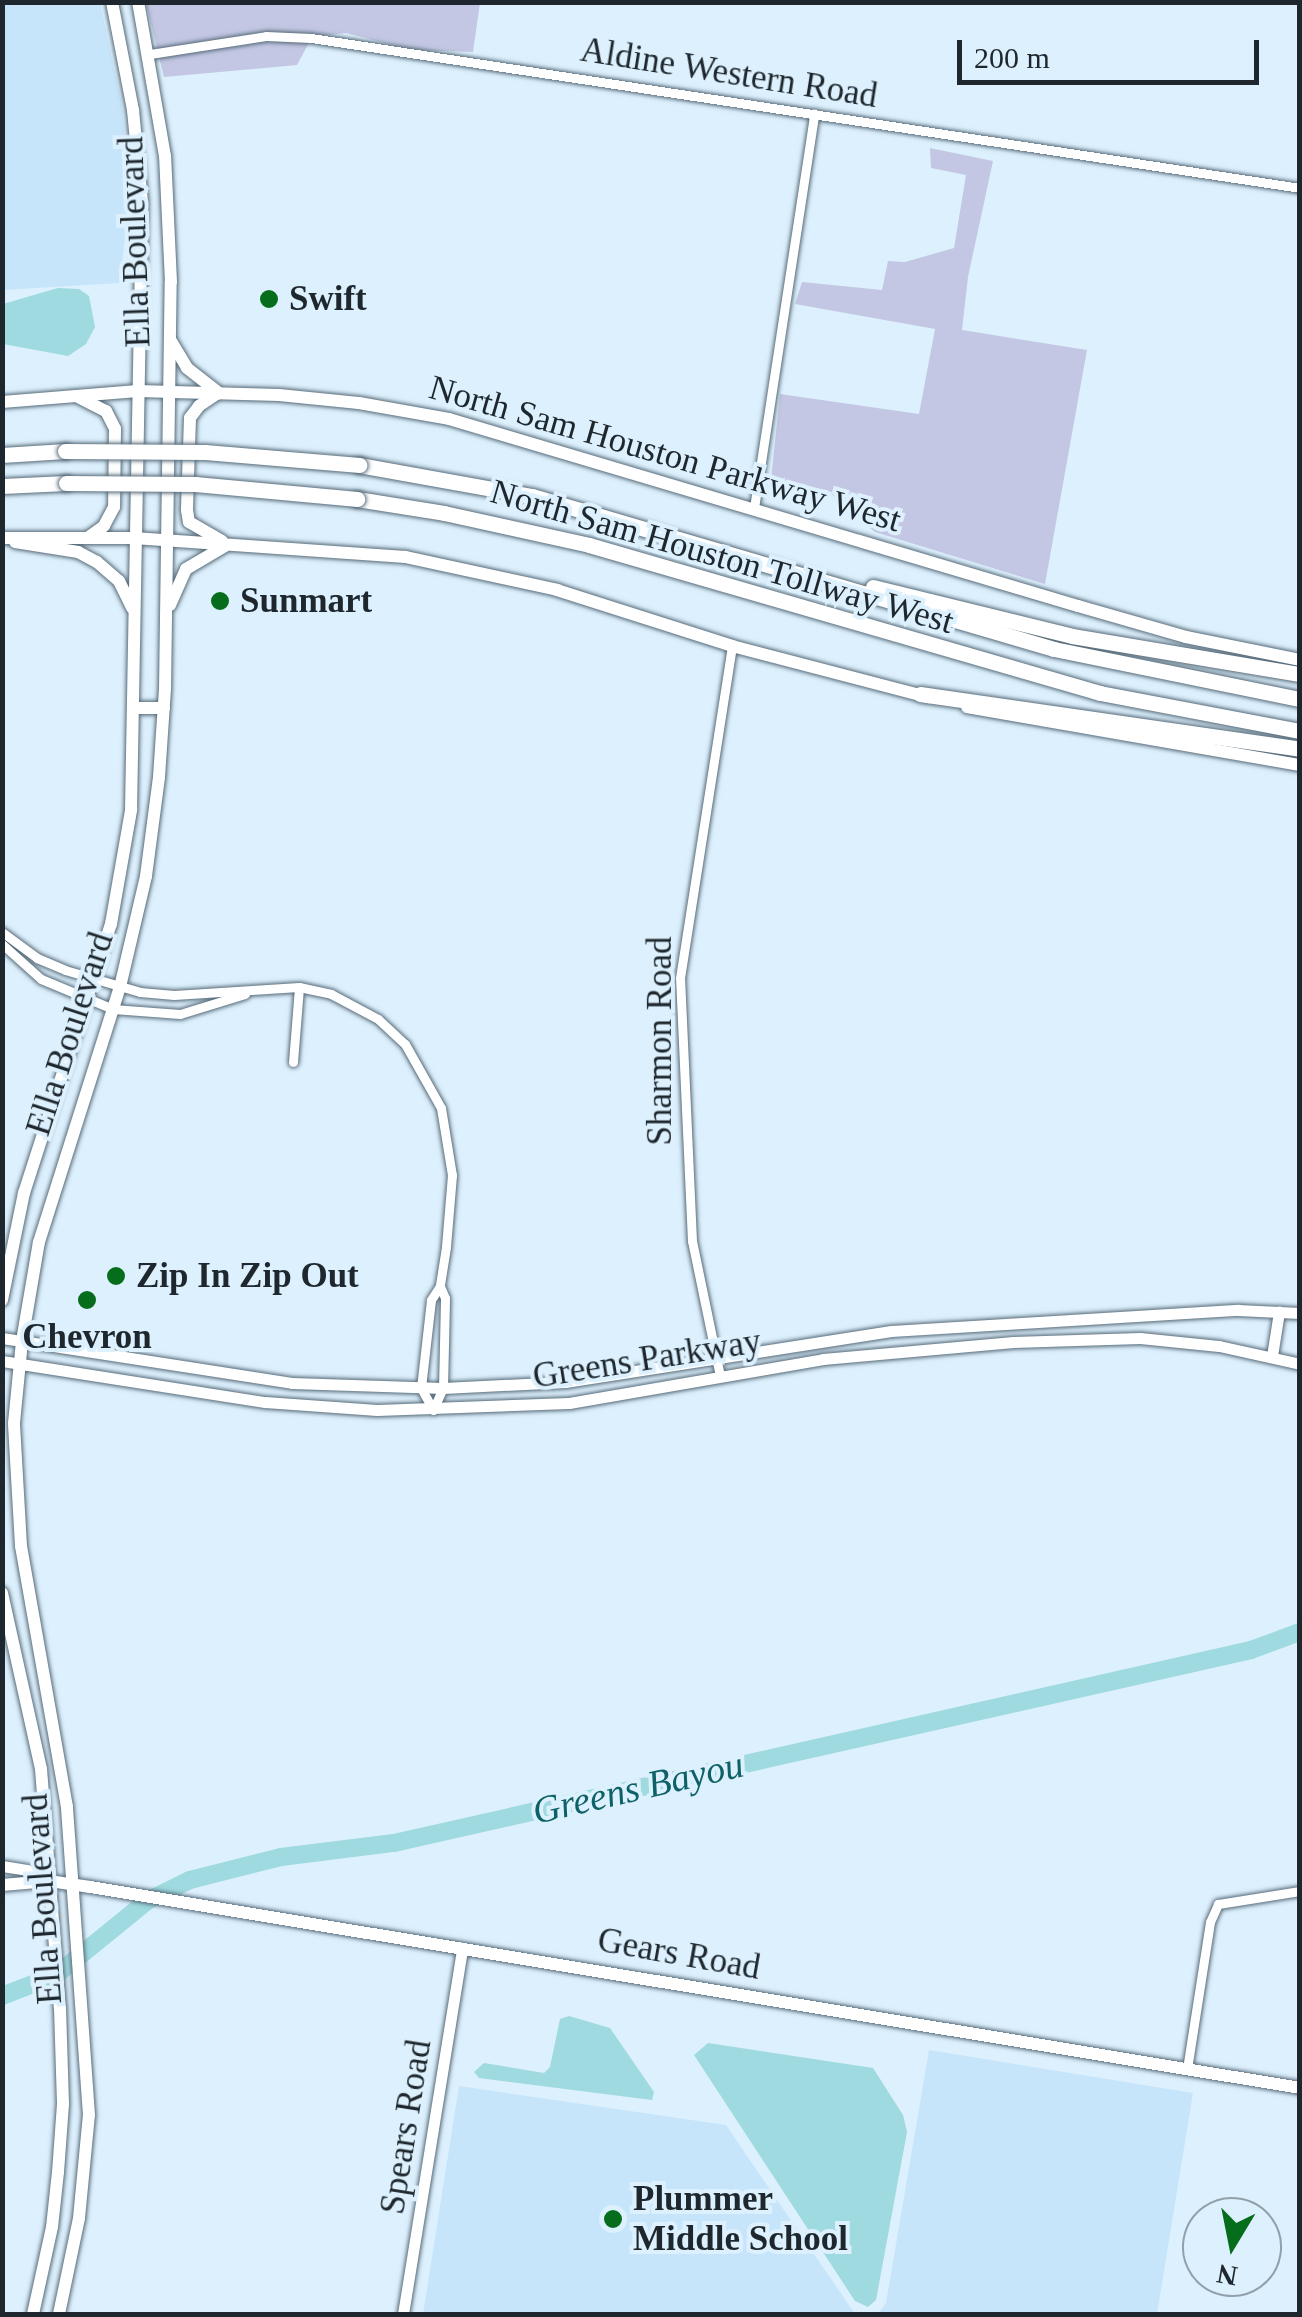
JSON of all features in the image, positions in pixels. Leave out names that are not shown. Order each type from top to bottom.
[{"type":"highway","points":[[2,455],[66,451],[204,452],[359,465],[549,500],[738,557],[1072,636],[1300,674]]},
{"type":"highway","name":"North Sam Houston Tollway West","points":[[2,486],[195,484],[356,499],[444,513],[589,545],[1100,693],[1300,731]]},
{"type":"highway","name":"North Sam Houston Tollway West","points":[[738,557],[1054,650],[1300,699]]},
{"type":"highway","points":[[920,694],[1300,748]]},
{"type":"main road","name":"Ella Boulevard","points":[[2,1300],[17,1223],[39,1147],[90,1001],[111,924],[131,810],[142,202],[125,58],[112,2]]},
{"type":"main road","name":"Ella Boulevard","points":[[59,2314],[80,2218],[87,2148],[80,1998],[62,1765],[9,1499],[22,1341],[39,1242],[120,987],[155,814],[164,708],[170,337],[165,156],[138,2]]},
{"type":"main road","points":[[125,58],[150,54]]},
{"type":"main road","points":[[170,337],[187,368],[219,393],[199,406],[190,418],[186,510],[189,522],[201,532],[228,544]]},
{"type":"main road","name":"North Sam Houston Parkway West","points":[[2,402],[138,391],[219,393],[359,403],[450,420],[1186,637],[1300,660]]},
{"type":"main road","points":[[75,395],[106,411],[115,429],[114,507],[104,526],[89,537]]},
{"type":"main road","points":[[2,539],[167,540],[371,554],[458,567],[557,590],[732,646],[1004,716],[1300,765]]},
{"type":"main road","points":[[2,539],[78,552],[97,562],[118,581],[134,614]]},
{"type":"main road","points":[[166,632],[172,598],[186,569],[228,544]]},
{"type":"main road","points":[[134,708],[164,708]]},
{"type":"main road","points":[[131,810],[155,814]]},
{"type":"main road","points":[[39,1147],[64,1154]]},
{"type":"main road","name":"Ella Boulevard","points":[[2,1593],[42,1769],[60,2008],[64,2104],[58,2172],[34,2314]]},
{"type":"main road","points":[[11,1637],[36,1632]]},
{"type":"main road","points":[[42,1769],[62,1765]]},
{"type":"main road","name":"Gears Road","points":[[2,1885],[49,1882],[112,1891],[1300,2088]]},
{"type":"street","name":"Aldine Western Road","points":[[150,54],[266,36],[311,38],[1300,188]]},
{"type":"street","points":[[754,508],[814,114]]},
{"type":"street","name":"Sharmon Road","points":[[720,1376],[692,1240],[680,961],[732,646]]},
{"type":"street","points":[[2,932],[38,958],[120,987],[174,995],[299,987],[331,994],[378,1019],[405,1044],[425,1073],[445,1122],[452,1175],[440,1286],[444,1298],[443,1388],[433,1410]]},
{"type":"street","points":[[2,944],[41,979],[113,1009],[180,1014],[252,991]]},
{"type":"street","points":[[292,1062],[299,987]]},
{"type":"street","points":[[433,1410],[421,1388],[431,1300],[440,1286]]},
{"type":"street","name":"Greens Parkway","points":[[2,1338],[292,1384],[443,1388],[565,1382],[891,1331],[1238,1310],[1300,1313]]},
{"type":"street","points":[[1272,1356],[1279,1312]]},
{"type":"street","name":"Greens Parkway","points":[[2,1361],[324,1408],[433,1410],[568,1402],[893,1351],[1071,1339],[1157,1340],[1272,1356],[1300,1364]]},
{"type":"street","points":[[154,1384],[157,1365]]},
{"type":"street","points":[[565,1382],[568,1402]]},
{"type":"street","name":"Gears Road","points":[[2,1866],[27,1870],[49,1882]]},
{"type":"street","points":[[1187,2069],[1210,1922],[1218,1904],[1300,1891]]},
{"type":"street","name":"Spears Road","points":[[404,2314],[462,1948]]},
{"type":"shaded area","points":[[3,2],[100,3],[122,105],[130,191],[120,283],[3,290]]},
{"type":"shaded area","points":[[146,3],[480,3],[473,52],[411,50],[346,33],[312,37],[297,65],[164,77]]},
{"type":"shaded area","points":[[930,148],[993,161],[968,277],[962,330],[1087,350],[1045,584],[875,532],[827,490],[771,480],[780,394],[919,414],[935,329],[795,304],[802,282],[882,290],[888,261],[905,262],[954,248],[966,175],[931,168]]},
{"type":"shaded area","points":[[58,288],[79,289],[89,296],[95,327],[86,344],[68,356],[3,344],[3,304]]},
{"type":"shaded area","points":[[569,2016],[610,2028],[654,2092],[652,2100],[479,2078],[474,2072],[484,2063],[544,2073],[550,2067],[560,2019]]},
{"type":"shaded area","points":[[708,2043],[873,2068],[903,2115],[907,2132],[876,2300],[868,2307],[855,2301],[694,2055]]},
{"type":"shaded area","points":[[929,2050],[1193,2093],[1157,2314],[878,2314],[886,2303]]},
{"type":"shaded area","name":"Plummer Middle School","points":[[459,2086],[726,2125],[855,2314],[423,2314]]},
{"type":"waterway","name":"Greens Bayou","points":[[2,1996],[56,1975],[147,1901],[190,1880],[281,1857],[394,1843],[1251,1650],[1300,1632]]},
{"type":"place","name":"Swift","points":[[269,299]]},
{"type":"place","name":"Sunmart","points":[[220,601]]},
{"type":"place","name":"Zip In Zip Out","points":[[116,1276]]},
{"type":"place","name":"Chevron","points":[[87,1300]]},
{"type":"place","name":"Plummer Middle School","points":[[613,2219]]}]
